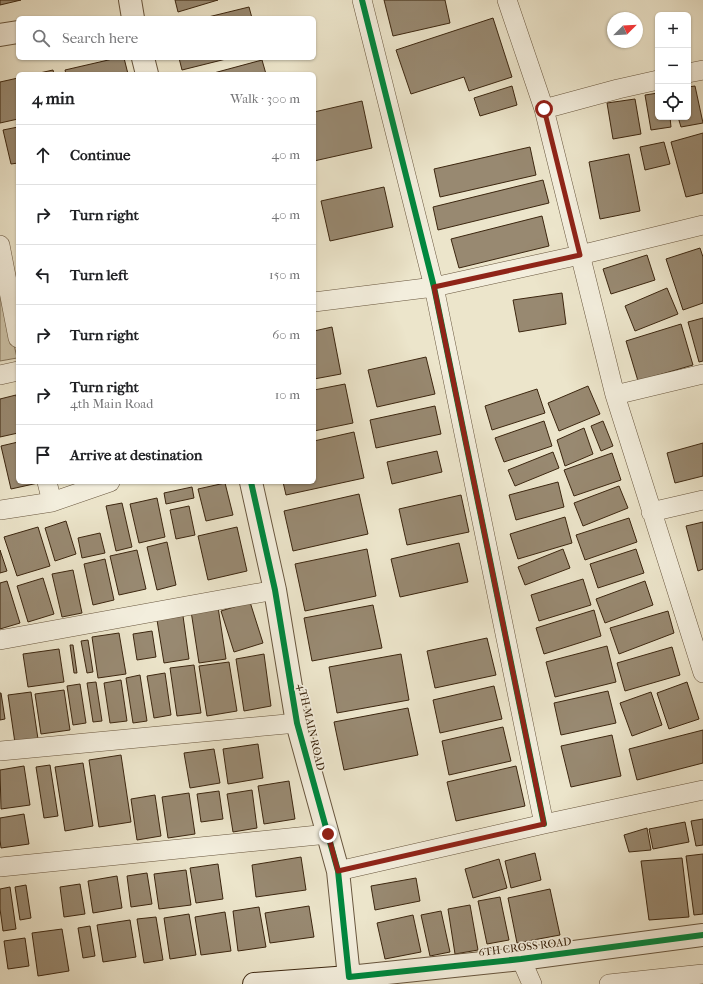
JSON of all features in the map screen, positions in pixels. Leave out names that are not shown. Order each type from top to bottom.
[{"type":"street","points":[[362,0],[434,287],[544,824]]},
{"type":"street","points":[[507,0],[544,109],[615,395],[651,512],[699,646],[703,673]]},
{"type":"street","points":[[0,35],[16,32]]},
{"type":"street","points":[[144,60],[146,72]]},
{"type":"street","points":[[691,72],[703,70]]},
{"type":"street","points":[[544,109],[655,81]]},
{"type":"street","points":[[316,302],[434,287],[580,255],[703,225]]},
{"type":"street","points":[[0,245],[16,328]]},
{"type":"street","points":[[0,376],[16,372]]},
{"type":"street","points":[[615,395],[703,374]]},
{"type":"street","points":[[48,484],[52,502]]},
{"type":"street","points":[[0,510],[52,502],[104,484]]},
{"type":"street","name":"4TH MAIN ROAD","points":[[251,484],[275,590],[298,723],[338,871],[350,980]]},
{"type":"street","points":[[651,512],[703,500]]},
{"type":"street","points":[[0,640],[275,590]]},
{"type":"street","points":[[0,751],[298,723]]},
{"type":"street","points":[[338,871],[544,824],[703,790]]},
{"type":"street","points":[[0,867],[328,834]]},
{"type":"street","name":"6TH CROSS ROAD","points":[[254,984],[350,980],[703,935]]},
{"type":"street","points":[[521,959],[532,984]]},
{"type":"street","points":[[609,984],[644,982],[703,974]]},
{"type":"shaded area","points":[[0,280],[16,358],[0,361]]},
{"type":"building","points":[[0,0],[21,0],[0,5]]},
{"type":"building","points":[[175,0],[218,0],[178,12]]},
{"type":"building","points":[[384,0],[445,0],[450,23],[393,36]]},
{"type":"building","points":[[249,7],[251,16],[212,16]]},
{"type":"building","points":[[493,18],[512,77],[469,91],[464,77],[411,94],[396,50]]},
{"type":"building","points":[[108,60],[124,60],[128,72],[66,72],[65,70]]},
{"type":"building","points":[[180,60],[222,60],[182,70]]},
{"type":"building","points":[[262,60],[265,72],[217,72]]},
{"type":"building","points":[[16,78],[16,119],[0,123],[0,82]]},
{"type":"building","points":[[512,86],[517,105],[480,116],[474,98]]},
{"type":"building","points":[[695,86],[703,123],[681,127],[679,120],[691,120],[691,87]]},
{"type":"building","points":[[655,93],[655,120],[670,120],[671,127],[651,130],[645,95]]},
{"type":"building","points":[[635,99],[641,134],[613,139],[607,103]]},
{"type":"building","points":[[362,101],[372,148],[316,161],[316,112]]},
{"type":"building","points":[[16,127],[16,163],[11,164],[3,130]]},
{"type":"building","points":[[703,133],[703,193],[686,197],[671,142]]},
{"type":"building","points":[[664,142],[670,164],[645,170],[640,147]]},
{"type":"building","points":[[530,147],[536,175],[440,197],[434,169]]},
{"type":"building","points":[[629,154],[640,211],[600,219],[589,162]]},
{"type":"building","points":[[543,180],[549,203],[438,230],[433,207]]},
{"type":"building","points":[[384,187],[393,227],[330,241],[321,201]]},
{"type":"building","points":[[542,216],[549,246],[459,268],[451,239]]},
{"type":"building","points":[[700,248],[703,257],[703,303],[683,310],[666,259]]},
{"type":"building","points":[[647,255],[655,280],[611,294],[603,269]]},
{"type":"building","points":[[667,288],[678,314],[635,331],[625,306]]},
{"type":"building","points":[[562,293],[566,324],[519,332],[513,300]]},
{"type":"building","points":[[703,318],[703,361],[699,362],[688,322]]},
{"type":"building","points":[[681,324],[693,365],[638,381],[626,341]]},
{"type":"building","points":[[332,327],[341,374],[316,379],[316,331]]},
{"type":"building","points":[[426,357],[435,394],[377,407],[368,370]]},
{"type":"building","points":[[345,384],[353,423],[316,431],[316,390]]},
{"type":"building","points":[[588,386],[600,414],[559,431],[548,403]]},
{"type":"building","points":[[537,389],[545,413],[492,430],[485,406]]},
{"type":"building","points":[[16,395],[16,433],[0,437],[0,399]]},
{"type":"building","points":[[435,406],[441,434],[376,448],[370,420]]},
{"type":"building","points":[[544,421],[552,446],[504,462],[495,438]]},
{"type":"building","points":[[603,421],[613,446],[601,451],[591,426]]},
{"type":"building","points":[[584,428],[593,454],[565,466],[557,440]]},
{"type":"building","points":[[354,432],[364,478],[286,495],[283,484],[316,484],[316,441]]},
{"type":"building","points":[[16,442],[16,484],[34,484],[11,489],[1,446]]},
{"type":"building","points":[[703,443],[703,476],[675,483],[667,453]]},
{"type":"building","points":[[437,451],[442,472],[392,484],[387,462]]},
{"type":"building","points":[[553,452],[559,468],[515,486],[508,470]]},
{"type":"building","points":[[612,453],[621,480],[574,496],[564,470]]},
{"type":"building","points":[[558,482],[564,507],[516,520],[509,495]]},
{"type":"building","points":[[225,484],[233,515],[206,521],[198,489]]},
{"type":"building","points":[[619,486],[628,508],[583,526],[574,503]]},
{"type":"building","points":[[192,487],[194,498],[166,504],[164,493]]},
{"type":"building","points":[[359,494],[368,534],[293,551],[284,511]]},
{"type":"building","points":[[461,495],[469,532],[407,545],[399,509]]},
{"type":"building","points":[[157,498],[165,537],[139,543],[130,504]]},
{"type":"building","points":[[122,503],[132,547],[116,551],[106,506]]},
{"type":"building","points":[[189,506],[195,535],[176,539],[170,510]]},
{"type":"building","points":[[565,517],[572,543],[518,559],[510,534]]},
{"type":"building","points":[[629,518],[637,542],[585,560],[576,535]]},
{"type":"building","points":[[66,521],[76,554],[55,561],[45,528]]},
{"type":"building","points":[[703,522],[703,569],[698,571],[686,526]]},
{"type":"building","points":[[38,527],[50,566],[17,576],[4,537]]},
{"type":"building","points":[[237,527],[247,571],[208,580],[198,536]]},
{"type":"building","points":[[100,533],[105,553],[82,558],[78,538]]},
{"type":"building","points":[[167,542],[176,585],[157,590],[147,547]]},
{"type":"building","points":[[459,543],[468,582],[400,597],[391,559]]},
{"type":"building","points":[[367,549],[376,596],[305,611],[295,564]]},
{"type":"building","points":[[563,549],[570,568],[525,585],[518,567]]},
{"type":"building","points":[[636,549],[644,573],[598,588],[590,564]]},
{"type":"building","points":[[0,550],[7,571],[0,573]]},
{"type":"building","points":[[137,550],[146,589],[119,595],[110,556]]},
{"type":"building","points":[[105,559],[114,600],[93,605],[84,564]]},
{"type":"building","points":[[73,570],[82,613],[62,617],[52,574]]},
{"type":"building","points":[[43,578],[54,614],[28,622],[17,586]]},
{"type":"building","points":[[583,579],[591,605],[539,621],[531,595]]},
{"type":"building","points":[[7,581],[20,623],[0,629],[0,583]]},
{"type":"building","points":[[645,581],[653,605],[605,623],[596,599]]},
{"type":"building","points":[[250,602],[263,643],[234,652],[221,611]]},
{"type":"building","points":[[373,605],[382,648],[312,661],[304,618]]},
{"type":"building","points":[[218,607],[226,659],[199,663],[191,611]]},
{"type":"building","points":[[594,610],[601,636],[544,654],[536,628]]},
{"type":"building","points":[[668,611],[674,633],[619,654],[610,628]]},
{"type":"building","points":[[183,616],[189,659],[164,663],[157,620]]},
{"type":"building","points":[[152,631],[156,657],[137,660],[133,634]]},
{"type":"building","points":[[119,633],[126,674],[98,678],[92,637]]},
{"type":"building","points":[[487,638],[496,675],[435,688],[427,651]]},
{"type":"building","points":[[88,640],[93,672],[87,673],[81,641]]},
{"type":"building","points":[[70,645],[73,645],[77,673],[74,673]]},
{"type":"building","points":[[607,646],[616,682],[555,697],[546,662]]},
{"type":"building","points":[[672,647],[680,675],[625,691],[617,663]]},
{"type":"building","points":[[59,649],[64,682],[28,687],[23,654]]},
{"type":"building","points":[[264,654],[271,706],[244,711],[236,659]]},
{"type":"building","points":[[401,654],[409,700],[337,713],[329,667]]},
{"type":"building","points":[[229,662],[237,711],[207,716],[199,666]]},
{"type":"building","points":[[194,665],[201,713],[177,716],[170,668]]},
{"type":"building","points":[[165,673],[171,715],[154,718],[147,676]]},
{"type":"building","points":[[140,675],[147,721],[133,723],[126,678]]},
{"type":"building","points":[[121,680],[127,721],[110,723],[104,683]]},
{"type":"building","points":[[96,682],[102,721],[93,722],[87,683]]},
{"type":"building","points":[[687,682],[699,719],[669,729],[657,693]]},
{"type":"building","points":[[80,684],[86,723],[73,725],[67,686]]},
{"type":"building","points":[[494,686],[502,719],[440,733],[433,700]]},
{"type":"building","points":[[64,690],[70,730],[41,734],[35,694]]},
{"type":"building","points":[[608,691],[616,723],[561,735],[554,703]]},
{"type":"building","points":[[31,692],[38,739],[15,743],[8,695]]},
{"type":"building","points":[[651,692],[662,725],[632,736],[620,703]]},
{"type":"building","points":[[0,693],[5,719],[0,720]]},
{"type":"building","points":[[408,708],[418,755],[344,770],[334,722]]},
{"type":"building","points":[[503,727],[511,761],[449,775],[442,741]]},
{"type":"building","points":[[703,730],[703,763],[637,780],[629,749]]},
{"type":"building","points":[[612,735],[621,776],[571,787],[561,746]]},
{"type":"building","points":[[258,744],[263,778],[228,784],[223,749]]},
{"type":"building","points":[[214,749],[220,783],[190,788],[184,753]]},
{"type":"building","points":[[121,755],[131,822],[99,827],[89,760]]},
{"type":"building","points":[[83,763],[93,826],[65,831],[55,767]]},
{"type":"building","points":[[50,765],[58,816],[44,818],[36,767]]},
{"type":"building","points":[[24,766],[30,805],[1,809],[0,770]]},
{"type":"building","points":[[516,766],[525,806],[456,821],[447,782]]},
{"type":"building","points":[[289,781],[295,819],[264,824],[258,786]]},
{"type":"building","points":[[252,790],[257,828],[233,832],[227,794]]},
{"type":"building","points":[[219,791],[223,819],[201,822],[197,794]]},
{"type":"building","points":[[189,793],[195,834],[168,838],[162,797]]},
{"type":"building","points":[[155,795],[161,836],[137,840],[131,799]]},
{"type":"building","points":[[24,814],[29,844],[1,848],[0,818]]},
{"type":"building","points":[[703,819],[703,845],[696,846],[691,821]]},
{"type":"building","points":[[685,822],[689,842],[653,849],[649,829]]},
{"type":"building","points":[[647,828],[651,850],[629,852],[624,835]]},
{"type":"building","points":[[535,853],[541,880],[511,888],[505,861]]},
{"type":"building","points":[[703,854],[703,914],[694,915],[686,856]]},
{"type":"building","points":[[301,857],[306,890],[256,897],[252,865]]},
{"type":"building","points":[[682,858],[689,917],[649,920],[641,861]]},
{"type":"building","points":[[499,859],[507,888],[473,898],[465,869]]},
{"type":"building","points":[[218,864],[223,899],[196,903],[190,868]]},
{"type":"building","points":[[186,870],[191,905],[159,909],[154,874]]},
{"type":"building","points":[[147,873],[152,904],[131,907],[127,876]]},
{"type":"building","points":[[117,876],[122,908],[93,913],[88,881]]},
{"type":"building","points":[[416,878],[420,901],[375,910],[371,886]]},
{"type":"building","points":[[80,884],[85,914],[64,917],[60,887]]},
{"type":"building","points":[[26,885],[31,918],[20,920],[15,887]]},
{"type":"building","points":[[10,887],[16,929],[3,931],[0,909],[0,889]]},
{"type":"building","points":[[550,889],[560,935],[517,943],[508,898]]},
{"type":"building","points":[[500,897],[509,940],[487,944],[478,901]]},
{"type":"building","points":[[470,905],[478,950],[455,954],[448,909]]},
{"type":"building","points":[[309,906],[314,937],[270,943],[265,913]]},
{"type":"building","points":[[259,907],[266,947],[238,951],[233,911]]},
{"type":"building","points":[[441,911],[450,952],[430,956],[421,915]]},
{"type":"building","points":[[225,912],[231,951],[201,955],[195,917]]},
{"type":"building","points":[[189,914],[196,955],[170,959],[164,918]]},
{"type":"building","points":[[413,915],[421,952],[385,959],[377,923]]},
{"type":"building","points":[[156,917],[163,960],[144,963],[137,919]]},
{"type":"building","points":[[130,920],[136,957],[103,962],[97,925]]},
{"type":"building","points":[[90,926],[95,956],[83,958],[78,928]]},
{"type":"building","points":[[62,929],[69,971],[38,976],[32,933]]},
{"type":"building","points":[[25,938],[29,966],[8,969],[4,941]]},
{"type":"cycle path","points":[[362,0],[434,287],[544,824]]},
{"type":"cycle path","points":[[251,484],[275,590],[297,723],[338,871],[349,977],[521,959],[703,935]]},
{"type":"route","points":[[328,834],[338,871],[544,824],[434,287],[580,255],[544,109]]}]
